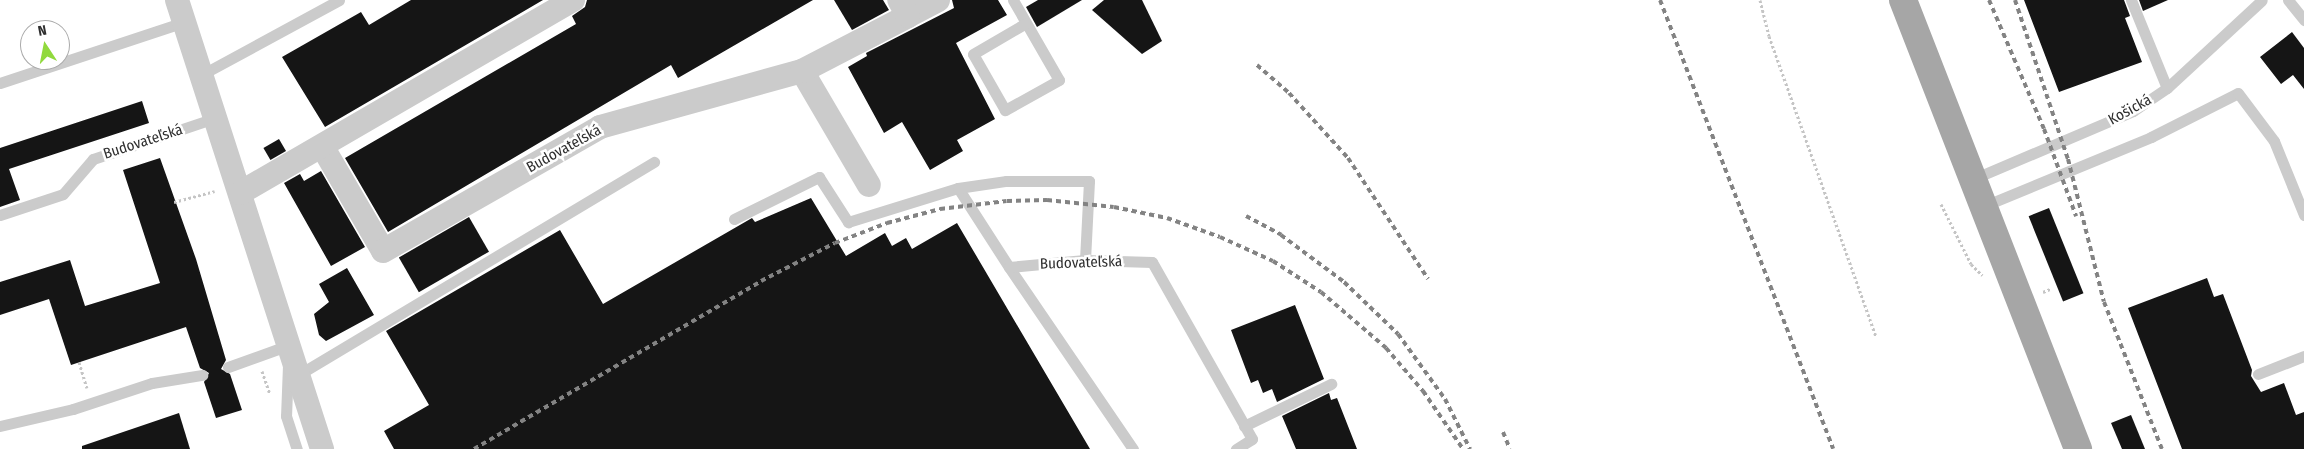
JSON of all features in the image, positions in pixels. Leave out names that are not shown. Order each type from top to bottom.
[{"type":"main road","points":[[1903,0],[1971,180],[2078,449]]},
{"type":"street","points":[[238,189],[322,146],[574,0]]},
{"type":"street","name":"Budovateľská","points":[[322,146],[383,251],[600,127],[802,71],[904,8],[938,0]]},
{"type":"street","points":[[181,11],[322,449]]},
{"type":"street","points":[[802,71],[869,185]]},
{"type":"lane","points":[[201,75],[339,0]]},
{"type":"lane","points":[[1012,0],[1026,23],[1059,80],[1005,110],[973,54],[1026,23]]},
{"type":"lane","points":[[2131,0],[2167,88]]},
{"type":"lane","name":"Košická","points":[[1971,180],[2133,111],[2167,88],[2262,0]]},
{"type":"lane","points":[[2288,0],[2304,20]]},
{"type":"lane","points":[[0,83],[181,11]]},
{"type":"lane","points":[[1982,207],[2151,137],[2238,93],[2274,141],[2304,215]]},
{"type":"lane","name":"Budovateľská","points":[[0,215],[63,194],[93,158],[215,118]]},
{"type":"lane","points":[[298,375],[654,162]]},
{"type":"lane","points":[[734,219],[819,177],[848,222],[958,188],[1006,181],[1089,181],[1085,260]]},
{"type":"lane","points":[[958,188],[1008,267]]},
{"type":"lane","name":"Budovateľská","points":[[1133,449],[1008,267],[1085,260],[1152,262],[1254,444],[1236,449]]},
{"type":"lane","points":[[228,367],[289,346],[286,416],[297,449]]},
{"type":"lane","points":[[2258,374],[2304,356]]},
{"type":"lane","points":[[0,426],[92,403],[152,383],[202,375]]},
{"type":"lane","points":[[1244,426],[1332,384]]},
{"type":"path","points":[[1760,0],[1769,36],[1876,336]]},
{"type":"path","points":[[174,202],[238,189]]},
{"type":"path","points":[[79,362],[92,403]]},
{"type":"building","points":[[411,0],[543,0],[325,127],[282,57],[361,12],[369,25]]},
{"type":"building","points":[[587,0],[813,0],[678,78],[671,65],[388,232],[345,158],[576,24],[572,16],[585,7]]},
{"type":"building","points":[[834,0],[883,0],[889,10],[852,30]]},
{"type":"building","points":[[952,0],[998,0],[1007,15],[956,43],[995,119],[957,140],[963,151],[930,170],[902,122],[884,133],[848,67],[867,56],[866,53],[954,8]]},
{"type":"building","points":[[1038,0],[1082,0],[1037,27],[1026,7]]},
{"type":"building","points":[[1104,0],[1142,0],[1162,41],[1142,54],[1092,10]]},
{"type":"building","points":[[2024,0],[2124,0],[2130,16],[2125,18],[2142,62],[2059,92]]},
{"type":"building","points":[[2139,0],[2168,0],[2143,11]]},
{"type":"building","points":[[2292,32],[2304,48],[2304,89],[2293,75],[2281,84],[2260,57]]},
{"type":"building","points":[[142,101],[149,123],[9,169],[20,200],[0,207],[0,148]]},
{"type":"building","points":[[279,139],[286,151],[270,160],[263,148]]},
{"type":"building","points":[[160,158],[196,259],[226,360],[221,369],[230,374],[242,410],[216,418],[204,382],[209,373],[200,368],[186,327],[71,365],[49,299],[0,315],[0,282],[70,260],[85,306],[160,283],[123,170]]},
{"type":"building","points":[[321,171],[365,247],[331,266],[284,183],[300,174],[304,181]]},
{"type":"building","points":[[811,198],[846,256],[885,233],[892,246],[906,238],[912,249],[957,223],[1090,449],[394,449],[384,431],[429,405],[386,331],[560,230],[603,304],[752,218],[755,222]]},
{"type":"building","points":[[2049,208],[2083,293],[2063,302],[2029,216]]},
{"type":"building","points":[[469,217],[489,252],[419,292],[399,258]]},
{"type":"building","points":[[347,268],[374,315],[326,341],[319,335],[314,314],[329,302],[319,284]]},
{"type":"building","points":[[2207,278],[2214,297],[2223,294],[2252,370],[2251,376],[2261,392],[2284,383],[2296,415],[2304,412],[2304,449],[2182,449],[2128,308]]},
{"type":"building","points":[[1295,305],[1324,379],[1277,402],[1272,389],[1263,393],[1258,380],[1251,383],[1231,330]]},
{"type":"building","points":[[1329,393],[1331,400],[1337,398],[1357,449],[1296,449],[1282,416]]},
{"type":"building","points":[[179,413],[190,449],[82,449],[82,446]]},
{"type":"building","points":[[2131,415],[2145,449],[2122,449],[2111,423]]},
{"type":"railway","points":[[1660,0],[1833,449]]},
{"type":"railway","points":[[1989,0],[2044,129],[2076,216]]},
{"type":"railway","points":[[2015,0],[2068,159],[2104,302],[2162,449]]},
{"type":"railway","points":[[1257,65],[1289,93],[1348,158],[1428,279]]},
{"type":"railway","points":[[474,449],[761,281],[835,243],[887,223],[940,209],[1007,201],[1047,200],[1114,207],[1167,218],[1220,237],[1273,261],[1321,292],[1386,348],[1423,391],[1463,449]]},
{"type":"railway","points":[[1246,216],[1281,235],[1344,282],[1398,334],[1445,399],[1470,449]]},
{"type":"railway","points":[[1503,432],[1510,449]]}]
